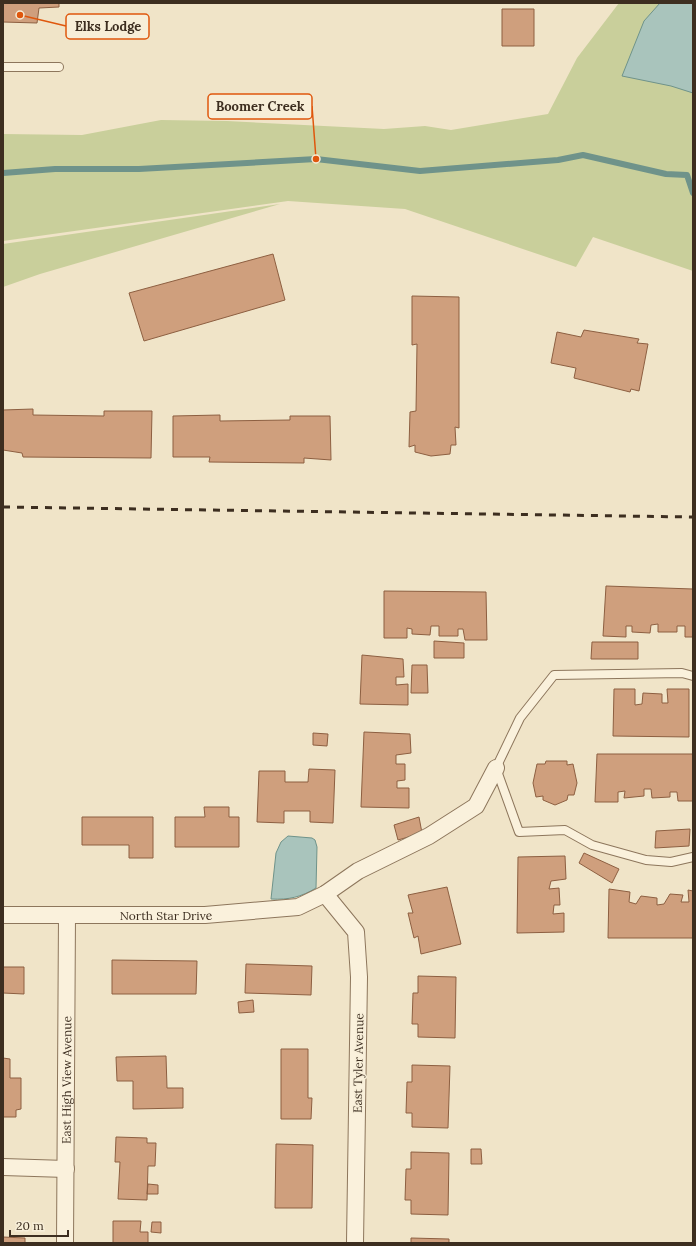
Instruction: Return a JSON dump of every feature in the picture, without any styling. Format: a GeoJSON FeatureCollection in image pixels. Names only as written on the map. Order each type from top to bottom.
{"type":"FeatureCollection","features":[{"type":"Feature","properties":{"kind":"street","name":"North Star Drive"},"geometry":{"type":"LineString","coordinates":[[3,915],[205,915],[298,907],[325,894],[358,871],[429,836],[476,806],[496,768]]}},
{"type":"Feature","properties":{"kind":"street","name":"East Tyler Avenue"},"geometry":{"type":"LineString","coordinates":[[325,894],[356,932],[359,977],[355,1243]]}},
{"type":"Feature","properties":{"kind":"street","name":"East High View Avenue"},"geometry":{"type":"LineString","coordinates":[[65,1243],[67,916]]}},
{"type":"Feature","properties":{"kind":"street"},"geometry":{"type":"LineString","coordinates":[[3,1167],[66,1169]]}},
{"type":"Feature","properties":{"kind":"lane"},"geometry":{"type":"LineString","coordinates":[[3,67],[59,67]]}},
{"type":"Feature","properties":{"kind":"lane"},"geometry":{"type":"LineString","coordinates":[[693,676],[682,673],[554,676],[520,718],[496,768],[519,832],[565,830],[592,845],[646,860],[671,862],[693,857]]}},
{"type":"Feature","properties":{"kind":"green space"},"geometry":{"type":"Polygon","coordinates":[[[619,3],[693,3],[693,271],[593,237],[576,267],[405,209],[288,201],[3,241],[3,134],[82,135],[161,120],[227,121],[384,129],[425,126],[451,130],[548,114],[577,58],[619,3]]]}},
{"type":"Feature","properties":{"kind":"green space"},"geometry":{"type":"Polygon","coordinates":[[[280,204],[40,274],[3,287],[3,244],[280,204]]]}},
{"type":"Feature","properties":{"kind":"water"},"geometry":{"type":"Polygon","coordinates":[[[660,3],[693,3],[693,93],[671,86],[622,76],[644,21],[660,3]]]}},
{"type":"Feature","properties":{"kind":"water"},"geometry":{"type":"Polygon","coordinates":[[[288,836],[312,838],[315,840],[317,847],[316,888],[295,897],[271,899],[276,853],[281,842],[288,836]]]}},
{"type":"Feature","properties":{"kind":"building"},"geometry":{"type":"Polygon","coordinates":[[[3,3],[59,3],[59,7],[39,8],[37,23],[3,22],[3,3]]]}},
{"type":"Feature","properties":{"kind":"building"},"geometry":{"type":"Polygon","coordinates":[[[502,9],[534,9],[534,46],[502,46],[502,9]]]}},
{"type":"Feature","properties":{"kind":"building"},"geometry":{"type":"Polygon","coordinates":[[[273,254],[285,300],[144,341],[129,293],[273,254]]]}},
{"type":"Feature","properties":{"kind":"building"},"geometry":{"type":"Polygon","coordinates":[[[412,296],[459,297],[459,428],[455,427],[456,445],[451,445],[450,454],[431,456],[415,452],[415,445],[409,447],[410,412],[416,411],[417,344],[412,345],[412,296]]]}},
{"type":"Feature","properties":{"kind":"building"},"geometry":{"type":"Polygon","coordinates":[[[584,330],[639,339],[637,343],[648,344],[639,391],[631,389],[630,392],[574,378],[576,368],[551,363],[557,332],[581,337],[584,330]]]}},
{"type":"Feature","properties":{"kind":"building"},"geometry":{"type":"Polygon","coordinates":[[[33,409],[33,415],[104,416],[104,411],[152,411],[151,458],[23,457],[22,453],[3,450],[3,410],[33,409]]]}},
{"type":"Feature","properties":{"kind":"building"},"geometry":{"type":"Polygon","coordinates":[[[220,415],[220,421],[290,420],[290,416],[330,416],[331,460],[304,458],[304,463],[209,462],[210,457],[173,457],[173,416],[220,415]]]}},
{"type":"Feature","properties":{"kind":"building"},"geometry":{"type":"Polygon","coordinates":[[[606,586],[693,589],[693,637],[685,637],[685,626],[677,626],[677,632],[658,632],[658,624],[651,625],[650,633],[632,632],[632,626],[626,626],[626,637],[603,636],[606,586]]]}},
{"type":"Feature","properties":{"kind":"building"},"geometry":{"type":"Polygon","coordinates":[[[384,591],[486,592],[487,640],[465,640],[463,629],[458,629],[458,636],[439,636],[439,626],[431,626],[430,635],[412,634],[412,629],[407,628],[407,638],[384,638],[384,591]]]}},
{"type":"Feature","properties":{"kind":"building"},"geometry":{"type":"Polygon","coordinates":[[[434,641],[464,643],[464,658],[434,658],[434,641]]]}},
{"type":"Feature","properties":{"kind":"building"},"geometry":{"type":"Polygon","coordinates":[[[592,642],[638,642],[638,659],[591,659],[592,642]]]}},
{"type":"Feature","properties":{"kind":"building"},"geometry":{"type":"Polygon","coordinates":[[[362,655],[403,659],[404,677],[396,677],[396,685],[408,684],[408,705],[360,704],[362,655]]]}},
{"type":"Feature","properties":{"kind":"building"},"geometry":{"type":"Polygon","coordinates":[[[412,665],[427,665],[428,693],[411,693],[412,665]]]}},
{"type":"Feature","properties":{"kind":"building"},"geometry":{"type":"Polygon","coordinates":[[[614,689],[635,689],[635,705],[642,704],[643,693],[662,694],[662,703],[668,703],[667,689],[689,689],[689,737],[613,736],[614,689]]]}},
{"type":"Feature","properties":{"kind":"building"},"geometry":{"type":"Polygon","coordinates":[[[364,732],[410,734],[411,753],[396,755],[396,764],[405,764],[405,780],[397,781],[397,788],[409,788],[409,808],[361,807],[364,732]]]}},
{"type":"Feature","properties":{"kind":"building"},"geometry":{"type":"Polygon","coordinates":[[[313,733],[328,734],[327,746],[313,745],[313,733]]]}},
{"type":"Feature","properties":{"kind":"building"},"geometry":{"type":"Polygon","coordinates":[[[597,754],[693,754],[693,801],[678,801],[677,792],[670,792],[670,797],[652,798],[651,789],[644,789],[644,796],[624,798],[625,791],[618,792],[618,802],[595,802],[597,754]]]}},
{"type":"Feature","properties":{"kind":"building"},"geometry":{"type":"Polygon","coordinates":[[[546,761],[567,761],[567,765],[573,764],[577,783],[574,795],[568,795],[567,800],[555,805],[543,800],[543,796],[536,797],[533,783],[537,764],[545,764],[546,761]]]}},
{"type":"Feature","properties":{"kind":"building"},"geometry":{"type":"Polygon","coordinates":[[[309,769],[335,770],[333,823],[310,822],[310,811],[284,811],[284,823],[257,822],[259,771],[285,771],[285,782],[308,782],[309,769]]]}},
{"type":"Feature","properties":{"kind":"building"},"geometry":{"type":"Polygon","coordinates":[[[204,807],[229,807],[229,817],[239,817],[239,847],[175,847],[175,817],[205,817],[204,807]]]}},
{"type":"Feature","properties":{"kind":"building"},"geometry":{"type":"Polygon","coordinates":[[[82,817],[153,817],[153,858],[129,858],[129,845],[82,845],[82,817]]]}},
{"type":"Feature","properties":{"kind":"building"},"geometry":{"type":"Polygon","coordinates":[[[419,817],[422,833],[398,840],[394,825],[419,817]]]}},
{"type":"Feature","properties":{"kind":"building"},"geometry":{"type":"Polygon","coordinates":[[[690,829],[689,846],[655,848],[656,831],[690,829]]]}},
{"type":"Feature","properties":{"kind":"building"},"geometry":{"type":"Polygon","coordinates":[[[584,853],[619,869],[612,883],[579,863],[584,853]]]}},
{"type":"Feature","properties":{"kind":"building"},"geometry":{"type":"Polygon","coordinates":[[[565,856],[566,879],[551,881],[549,889],[559,888],[560,905],[554,905],[553,914],[564,913],[564,932],[517,933],[518,857],[565,856]]]}},
{"type":"Feature","properties":{"kind":"building"},"geometry":{"type":"Polygon","coordinates":[[[447,887],[461,944],[421,954],[418,936],[414,938],[408,913],[413,913],[408,895],[447,887]]]}},
{"type":"Feature","properties":{"kind":"building"},"geometry":{"type":"Polygon","coordinates":[[[609,889],[630,892],[629,902],[636,904],[641,896],[657,898],[657,905],[664,904],[670,894],[683,895],[681,902],[689,902],[688,890],[693,891],[693,938],[608,938],[609,889]]]}},
{"type":"Feature","properties":{"kind":"building"},"geometry":{"type":"Polygon","coordinates":[[[112,960],[197,961],[196,994],[112,994],[112,960]]]}},
{"type":"Feature","properties":{"kind":"building"},"geometry":{"type":"Polygon","coordinates":[[[246,964],[312,966],[311,995],[245,993],[246,964]]]}},
{"type":"Feature","properties":{"kind":"building"},"geometry":{"type":"Polygon","coordinates":[[[3,967],[24,967],[24,994],[3,993],[3,967]]]}},
{"type":"Feature","properties":{"kind":"building"},"geometry":{"type":"Polygon","coordinates":[[[418,976],[456,977],[455,1038],[418,1037],[418,1024],[412,1024],[413,993],[418,993],[418,976]]]}},
{"type":"Feature","properties":{"kind":"building"},"geometry":{"type":"Polygon","coordinates":[[[253,1000],[254,1012],[239,1013],[238,1002],[253,1000]]]}},
{"type":"Feature","properties":{"kind":"building"},"geometry":{"type":"Polygon","coordinates":[[[281,1049],[308,1049],[308,1098],[312,1098],[311,1119],[281,1119],[281,1049]]]}},
{"type":"Feature","properties":{"kind":"building"},"geometry":{"type":"Polygon","coordinates":[[[166,1056],[167,1088],[183,1088],[183,1108],[133,1109],[133,1081],[117,1081],[116,1057],[166,1056]]]}},
{"type":"Feature","properties":{"kind":"building"},"geometry":{"type":"Polygon","coordinates":[[[3,1058],[10,1059],[10,1078],[21,1078],[21,1109],[16,1110],[16,1117],[3,1117],[3,1058]]]}},
{"type":"Feature","properties":{"kind":"building"},"geometry":{"type":"Polygon","coordinates":[[[412,1065],[450,1066],[448,1128],[412,1127],[412,1113],[406,1113],[407,1082],[412,1082],[412,1065]]]}},
{"type":"Feature","properties":{"kind":"building"},"geometry":{"type":"Polygon","coordinates":[[[116,1137],[147,1138],[147,1143],[156,1143],[155,1166],[148,1166],[147,1200],[118,1199],[120,1162],[115,1162],[116,1137]]]}},
{"type":"Feature","properties":{"kind":"building"},"geometry":{"type":"Polygon","coordinates":[[[276,1144],[313,1145],[312,1208],[275,1208],[276,1144]]]}},
{"type":"Feature","properties":{"kind":"building"},"geometry":{"type":"Polygon","coordinates":[[[471,1149],[481,1149],[482,1164],[471,1164],[471,1149]]]}},
{"type":"Feature","properties":{"kind":"building"},"geometry":{"type":"Polygon","coordinates":[[[411,1152],[449,1153],[448,1215],[411,1214],[411,1200],[405,1200],[406,1169],[411,1169],[411,1152]]]}},
{"type":"Feature","properties":{"kind":"building"},"geometry":{"type":"Polygon","coordinates":[[[148,1184],[158,1185],[158,1194],[147,1194],[148,1184]]]}},
{"type":"Feature","properties":{"kind":"building"},"geometry":{"type":"Polygon","coordinates":[[[113,1221],[141,1221],[140,1232],[148,1232],[148,1243],[113,1243],[113,1221]]]}},
{"type":"Feature","properties":{"kind":"building"},"geometry":{"type":"Polygon","coordinates":[[[152,1222],[161,1222],[161,1233],[151,1232],[152,1222]]]}},
{"type":"Feature","properties":{"kind":"building"},"geometry":{"type":"Polygon","coordinates":[[[3,1237],[25,1238],[25,1243],[3,1243],[3,1237]]]}},
{"type":"Feature","properties":{"kind":"building"},"geometry":{"type":"Polygon","coordinates":[[[411,1238],[449,1239],[449,1243],[411,1243],[411,1238]]]}},
{"type":"Feature","properties":{"kind":"waterway"},"geometry":{"type":"LineString","coordinates":[[3,173],[55,169],[139,169],[316,159],[420,171],[558,160],[583,155],[666,174],[687,175],[693,193]]}},
{"type":"Feature","properties":{"kind":"railway"},"geometry":{"type":"LineString","coordinates":[[3,507],[693,517]]}},
{"type":"Feature","properties":{"kind":"place","name":"Elks Lodge"},"geometry":{"type":"Point","coordinates":[20,15]}},
{"type":"Feature","properties":{"kind":"place","name":"Boomer Creek"},"geometry":{"type":"Point","coordinates":[316,159]}}]}
